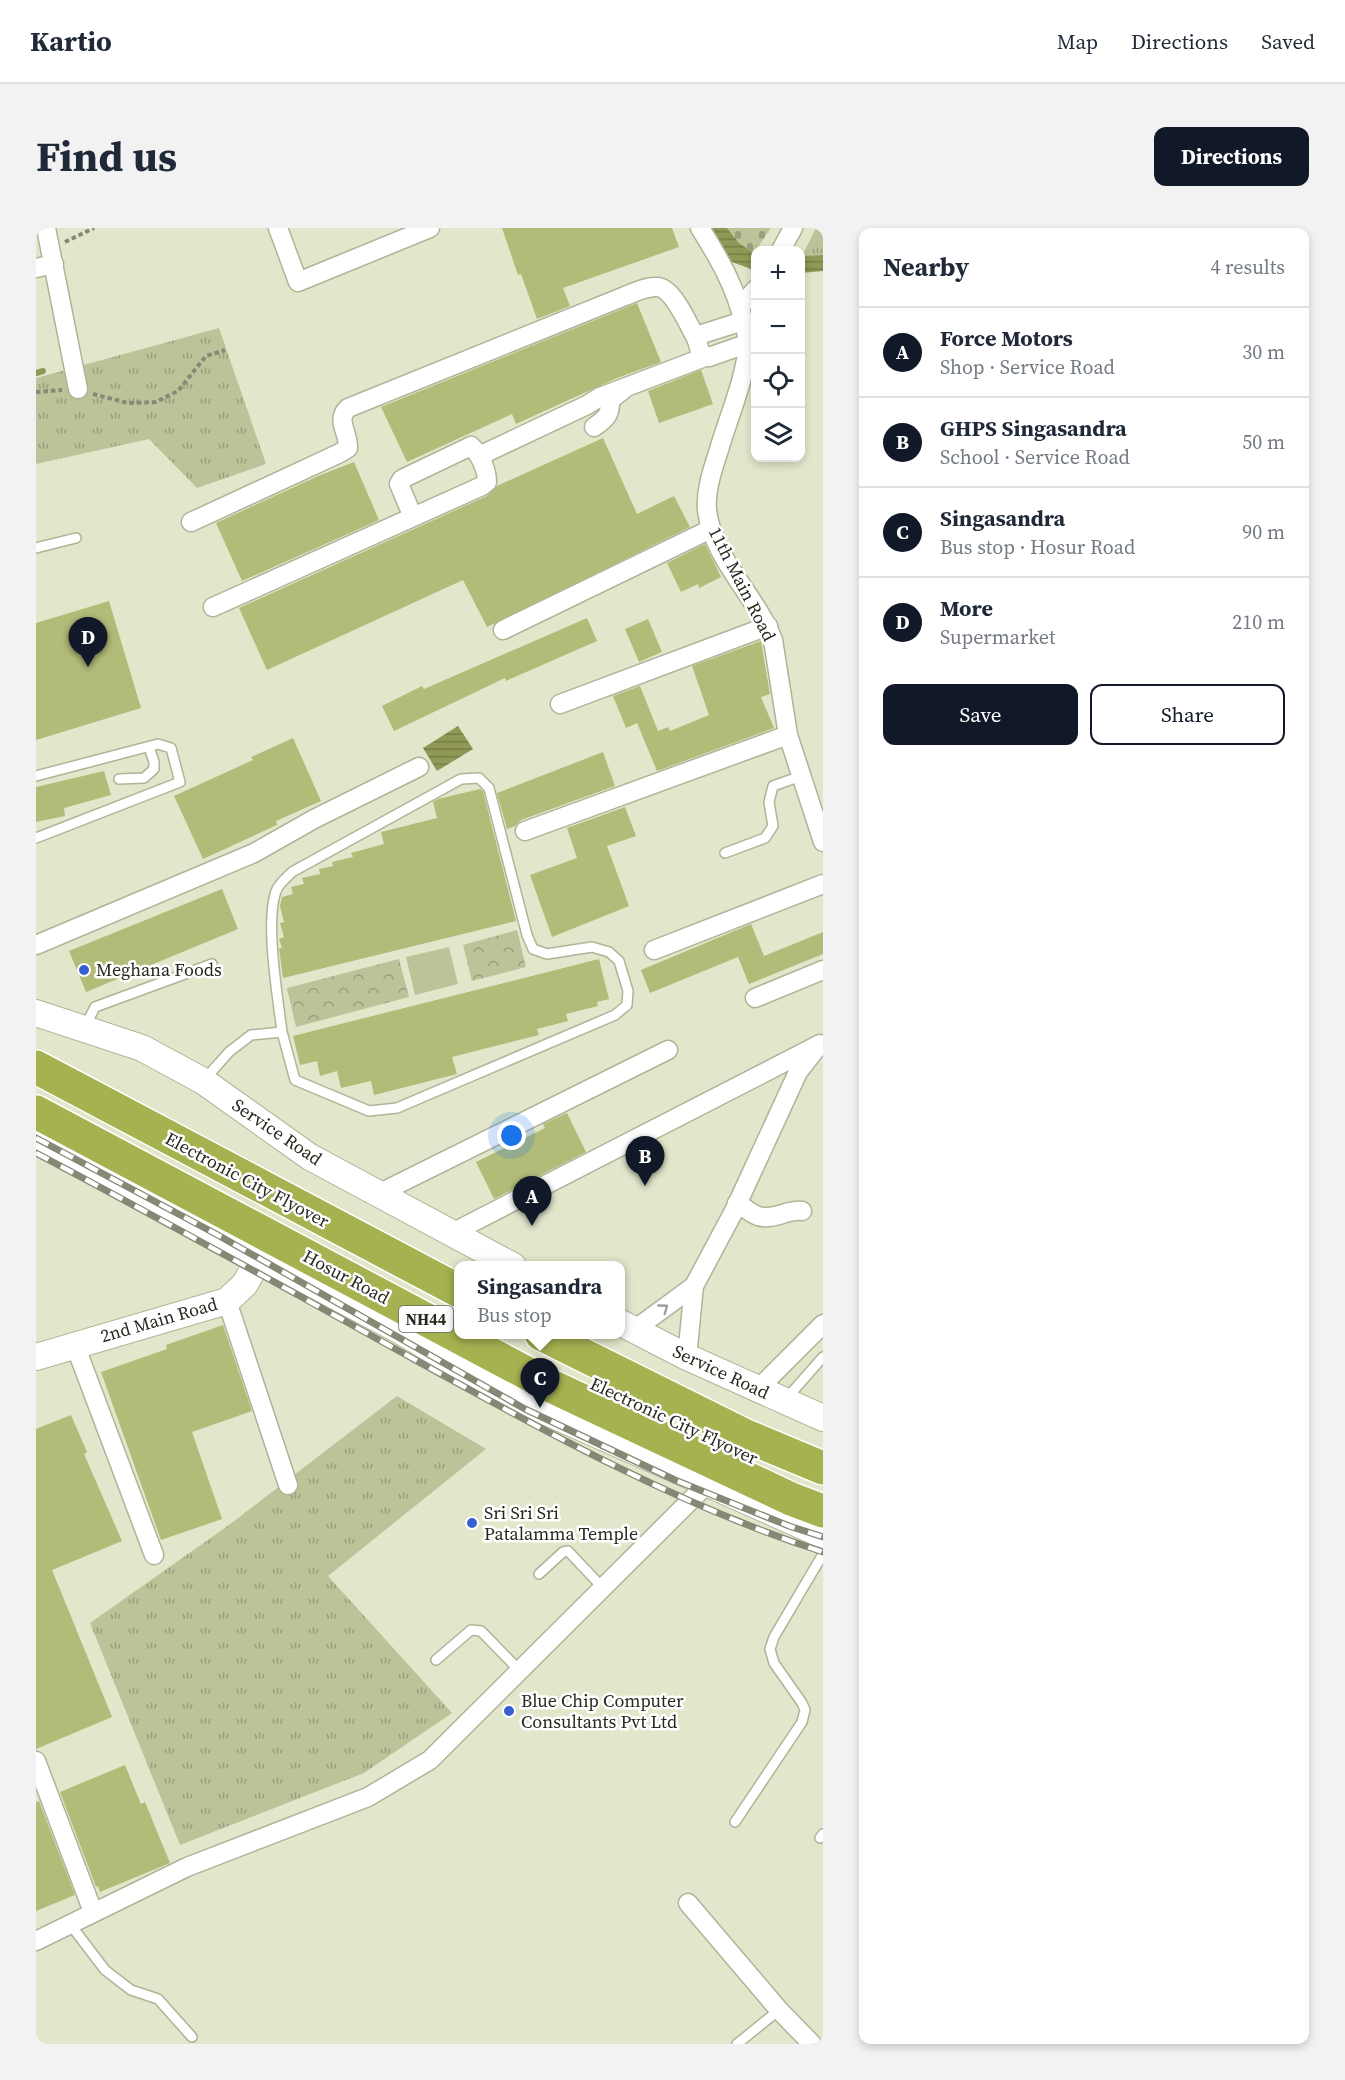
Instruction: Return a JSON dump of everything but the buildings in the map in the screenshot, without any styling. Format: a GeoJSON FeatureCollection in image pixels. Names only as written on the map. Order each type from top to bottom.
{"type":"FeatureCollection","features":[{"type":"Feature","properties":{"kind":"highway"},"geometry":{"type":"LineString","coordinates":[[36,1053],[454,1274]]}},
{"type":"Feature","properties":{"kind":"highway","name":"Electronic City Flyover"},"geometry":{"type":"LineString","coordinates":[[36,1067],[454,1288]]}},
{"type":"Feature","properties":{"kind":"highway","name":"Electronic City Flyover"},"geometry":{"type":"LineString","coordinates":[[36,1095],[454,1314]]}},
{"type":"Feature","properties":{"kind":"highway","name":"Hosur Road"},"geometry":{"type":"LineString","coordinates":[[36,1112],[454,1334]]}},
{"type":"Feature","properties":{"kind":"highway","name":"Hosur Road"},"geometry":{"type":"LineString","coordinates":[[463,1339],[549,1385],[781,1494],[823,1511]]}},
{"type":"Feature","properties":{"kind":"highway","name":"Electronic City Flyover"},"geometry":{"type":"LineString","coordinates":[[502,1339],[671,1423],[823,1487]]}},
{"type":"Feature","properties":{"kind":"highway","name":"Electronic City Flyover"},"geometry":{"type":"LineString","coordinates":[[549,1339],[746,1436],[823,1468]]}},
{"type":"Feature","properties":{"kind":"highway"},"geometry":{"type":"LineString","coordinates":[[575,1339],[763,1429],[823,1453]]}},
{"type":"Feature","properties":{"kind":"street"},"geometry":{"type":"LineString","coordinates":[[46,228],[78,389]]}},
{"type":"Feature","properties":{"kind":"street"},"geometry":{"type":"LineString","coordinates":[[278,228],[298,282],[430,228]]}},
{"type":"Feature","properties":{"kind":"street","name":"11th Main Road"},"geometry":{"type":"LineString","coordinates":[[700,228],[724,267],[741,314],[748,343],[740,381],[708,489],[707,508],[711,529],[731,570],[768,626],[773,640],[788,735],[801,776],[820,822],[823,842]]}},
{"type":"Feature","properties":{"kind":"street"},"geometry":{"type":"LineString","coordinates":[[783,246],[793,228]]}},
{"type":"Feature","properties":{"kind":"street"},"geometry":{"type":"LineString","coordinates":[[36,268],[54,264]]}},
{"type":"Feature","properties":{"kind":"street"},"geometry":{"type":"LineString","coordinates":[[191,522],[348,448],[349,441],[341,418],[348,408],[648,288],[659,287],[669,292],[705,357]]}},
{"type":"Feature","properties":{"kind":"street"},"geometry":{"type":"LineString","coordinates":[[697,340],[699,335],[741,314],[751,297]]}},
{"type":"Feature","properties":{"kind":"street"},"geometry":{"type":"LineString","coordinates":[[479,456],[595,404],[600,397],[748,343]]}},
{"type":"Feature","properties":{"kind":"street"},"geometry":{"type":"LineString","coordinates":[[594,427],[609,415],[610,400],[630,386]]}},
{"type":"Feature","properties":{"kind":"street"},"geometry":{"type":"LineString","coordinates":[[213,607],[482,486],[487,482],[487,476],[479,456],[471,446],[402,479],[399,484],[413,517]]}},
{"type":"Feature","properties":{"kind":"street"},"geometry":{"type":"LineString","coordinates":[[503,630],[711,529]]}},
{"type":"Feature","properties":{"kind":"street"},"geometry":{"type":"LineString","coordinates":[[560,704],[768,626]]}},
{"type":"Feature","properties":{"kind":"street"},"geometry":{"type":"LineString","coordinates":[[525,831],[788,735]]}},
{"type":"Feature","properties":{"kind":"street"},"geometry":{"type":"LineString","coordinates":[[36,945],[254,853],[315,819],[419,767]]}},
{"type":"Feature","properties":{"kind":"street"},"geometry":{"type":"LineString","coordinates":[[654,950],[823,884]]}},
{"type":"Feature","properties":{"kind":"street"},"geometry":{"type":"LineString","coordinates":[[755,998],[823,970]]}},
{"type":"Feature","properties":{"kind":"street","name":"Service Road"},"geometry":{"type":"LineString","coordinates":[[36,1013],[142,1048],[203,1081],[310,1157],[504,1261]]}},
{"type":"Feature","properties":{"kind":"street"},"geometry":{"type":"LineString","coordinates":[[687,1357],[694,1286],[737,1203],[798,1072],[821,1042]]}},
{"type":"Feature","properties":{"kind":"street"},"geometry":{"type":"LineString","coordinates":[[452,1233],[821,1042]]}},
{"type":"Feature","properties":{"kind":"street"},"geometry":{"type":"LineString","coordinates":[[378,1194],[668,1050]]}},
{"type":"Feature","properties":{"kind":"street"},"geometry":{"type":"LineString","coordinates":[[36,1137],[399,1330],[508,1395],[823,1535]]}},
{"type":"Feature","properties":{"kind":"street"},"geometry":{"type":"LineString","coordinates":[[737,1203],[757,1216],[768,1218],[794,1210],[802,1211]]}},
{"type":"Feature","properties":{"kind":"street","name":"2nd Main Road"},"geometry":{"type":"LineString","coordinates":[[36,1357],[227,1301],[245,1284],[261,1255]]}},
{"type":"Feature","properties":{"kind":"street"},"geometry":{"type":"LineString","coordinates":[[628,1326],[694,1286]]}},
{"type":"Feature","properties":{"kind":"street"},"geometry":{"type":"LineString","coordinates":[[227,1301],[288,1485]]}},
{"type":"Feature","properties":{"kind":"street"},"geometry":{"type":"LineString","coordinates":[[758,1389],[823,1324]]}},
{"type":"Feature","properties":{"kind":"street","name":"Service Road"},"geometry":{"type":"LineString","coordinates":[[628,1326],[687,1357],[823,1418]]}},
{"type":"Feature","properties":{"kind":"street"},"geometry":{"type":"LineString","coordinates":[[75,1345],[154,1555]]}},
{"type":"Feature","properties":{"kind":"street"},"geometry":{"type":"LineString","coordinates":[[36,1941],[187,1867],[368,1797],[430,1760],[707,1484]]}},
{"type":"Feature","properties":{"kind":"street"},"geometry":{"type":"LineString","coordinates":[[36,1761],[93,1912]]}},
{"type":"Feature","properties":{"kind":"street"},"geometry":{"type":"LineString","coordinates":[[688,1903],[779,2010],[812,2044]]}},
{"type":"Feature","properties":{"kind":"lane"},"geometry":{"type":"LineString","coordinates":[[36,548],[75,538]]}},
{"type":"Feature","properties":{"kind":"lane"},"geometry":{"type":"LineString","coordinates":[[36,776],[158,744],[171,747],[180,782],[36,838]]}},
{"type":"Feature","properties":{"kind":"lane"},"geometry":{"type":"LineString","coordinates":[[120,779],[144,778],[154,768],[149,747]]}},
{"type":"Feature","properties":{"kind":"lane"},"geometry":{"type":"LineString","coordinates":[[725,853],[765,838],[773,826],[769,802],[769,794],[773,786],[801,776]]}},
{"type":"Feature","properties":{"kind":"lane"},"geometry":{"type":"LineString","coordinates":[[479,778],[489,788],[532,949],[548,954],[592,947],[609,952],[619,961],[628,991],[627,1005],[615,1016],[397,1108],[369,1111],[295,1080],[282,1032],[273,945],[272,906],[277,887],[292,872],[460,779],[479,778]]}},
{"type":"Feature","properties":{"kind":"lane"},"geometry":{"type":"LineString","coordinates":[[84,1030],[95,1006],[212,964]]}},
{"type":"Feature","properties":{"kind":"lane"},"geometry":{"type":"LineString","coordinates":[[203,1081],[230,1052],[251,1035],[282,1032]]}},
{"type":"Feature","properties":{"kind":"lane"},"geometry":{"type":"LineString","coordinates":[[785,1401],[823,1357]]}},
{"type":"Feature","properties":{"kind":"lane"},"geometry":{"type":"LineString","coordinates":[[539,1574],[563,1552],[568,1551],[603,1588]]}},
{"type":"Feature","properties":{"kind":"lane"},"geometry":{"type":"LineString","coordinates":[[735,1822],[802,1722],[805,1710],[802,1703],[774,1663],[770,1648],[774,1637],[823,1554]]}},
{"type":"Feature","properties":{"kind":"lane"},"geometry":{"type":"LineString","coordinates":[[436,1660],[475,1629],[481,1631],[520,1671]]}},
{"type":"Feature","properties":{"kind":"lane"},"geometry":{"type":"LineString","coordinates":[[70,1924],[105,1970],[131,1990],[158,1999],[192,2037]]}},
{"type":"Feature","properties":{"kind":"lane"},"geometry":{"type":"LineString","coordinates":[[737,2044],[779,2010]]}},
{"type":"Feature","properties":{"kind":"path"},"geometry":{"type":"LineString","coordinates":[[64,242],[94,228]]}},
{"type":"Feature","properties":{"kind":"path"},"geometry":{"type":"LineString","coordinates":[[36,392],[78,389],[128,403],[156,402],[178,391],[206,356],[225,350]]}},
{"type":"Feature","properties":{"kind":"green space"},"geometry":{"type":"Polygon","coordinates":[[[727,228],[771,228],[759,246],[751,246],[751,251],[739,243],[727,228]]]}},
{"type":"Feature","properties":{"kind":"green space"},"geometry":{"type":"Polygon","coordinates":[[[816,228],[823,228],[823,255],[805,256],[805,250],[816,228]]]}},
{"type":"Feature","properties":{"kind":"green space"},"geometry":{"type":"Polygon","coordinates":[[[219,328],[266,464],[197,488],[149,439],[36,464],[36,378],[219,328]]]}},
{"type":"Feature","properties":{"kind":"green space"},"geometry":{"type":"Polygon","coordinates":[[[517,930],[526,967],[472,981],[463,945],[517,930]]]}},
{"type":"Feature","properties":{"kind":"green space"},"geometry":{"type":"Polygon","coordinates":[[[449,947],[458,984],[415,995],[406,957],[449,947]]]}},
{"type":"Feature","properties":{"kind":"green space"},"geometry":{"type":"Polygon","coordinates":[[[399,959],[409,997],[296,1027],[287,988],[399,959]]]}},
{"type":"Feature","properties":{"kind":"green space"},"geometry":{"type":"Polygon","coordinates":[[[397,1396],[486,1449],[328,1576],[452,1713],[364,1773],[180,1845],[90,1623],[229,1525],[397,1396]]]}},
{"type":"Feature","properties":{"kind":"shaded area"},"geometry":{"type":"Polygon","coordinates":[[[706,228],[727,228],[739,243],[751,251],[751,269],[732,262],[706,228]]]}},
{"type":"Feature","properties":{"kind":"shaded area"},"geometry":{"type":"Polygon","coordinates":[[[823,255],[823,271],[805,273],[805,256],[823,255]]]}},
{"type":"Feature","properties":{"kind":"shaded area"},"geometry":{"type":"Polygon","coordinates":[[[458,726],[473,749],[437,771],[423,748],[458,726]]]}},
{"type":"Feature","properties":{"kind":"waterway"},"geometry":{"type":"LineString","coordinates":[[36,373],[43,371]]}},
{"type":"Feature","properties":{"kind":"railway"},"geometry":{"type":"LineString","coordinates":[[36,1138],[216,1234],[525,1409],[675,1480],[789,1526],[823,1537]]}},
{"type":"Feature","properties":{"kind":"railway"},"geometry":{"type":"LineString","coordinates":[[36,1153],[602,1460],[711,1510],[823,1552]]}},
{"type":"Feature","properties":{"kind":"place","name":"More"},"geometry":{"type":"Point","coordinates":[88,667]}},
{"type":"Feature","properties":{"kind":"place","name":"Meghana Foods"},"geometry":{"type":"Point","coordinates":[84,970]}},
{"type":"Feature","properties":{"kind":"place","name":"GHPS Singasandra"},"geometry":{"type":"Point","coordinates":[645,1186]}},
{"type":"Feature","properties":{"kind":"place","name":"Force Motors"},"geometry":{"type":"Point","coordinates":[532,1226]}},
{"type":"Feature","properties":{"kind":"place","name":"Singasandra"},"geometry":{"type":"Point","coordinates":[540,1408]}},
{"type":"Feature","properties":{"kind":"place","name":"Sri Sri Sri Patalamma Temple"},"geometry":{"type":"Point","coordinates":[472,1523]}},
{"type":"Feature","properties":{"kind":"place","name":"Blue Chip Computer Consultants Pvt Ltd"},"geometry":{"type":"Point","coordinates":[509,1711]}}]}
